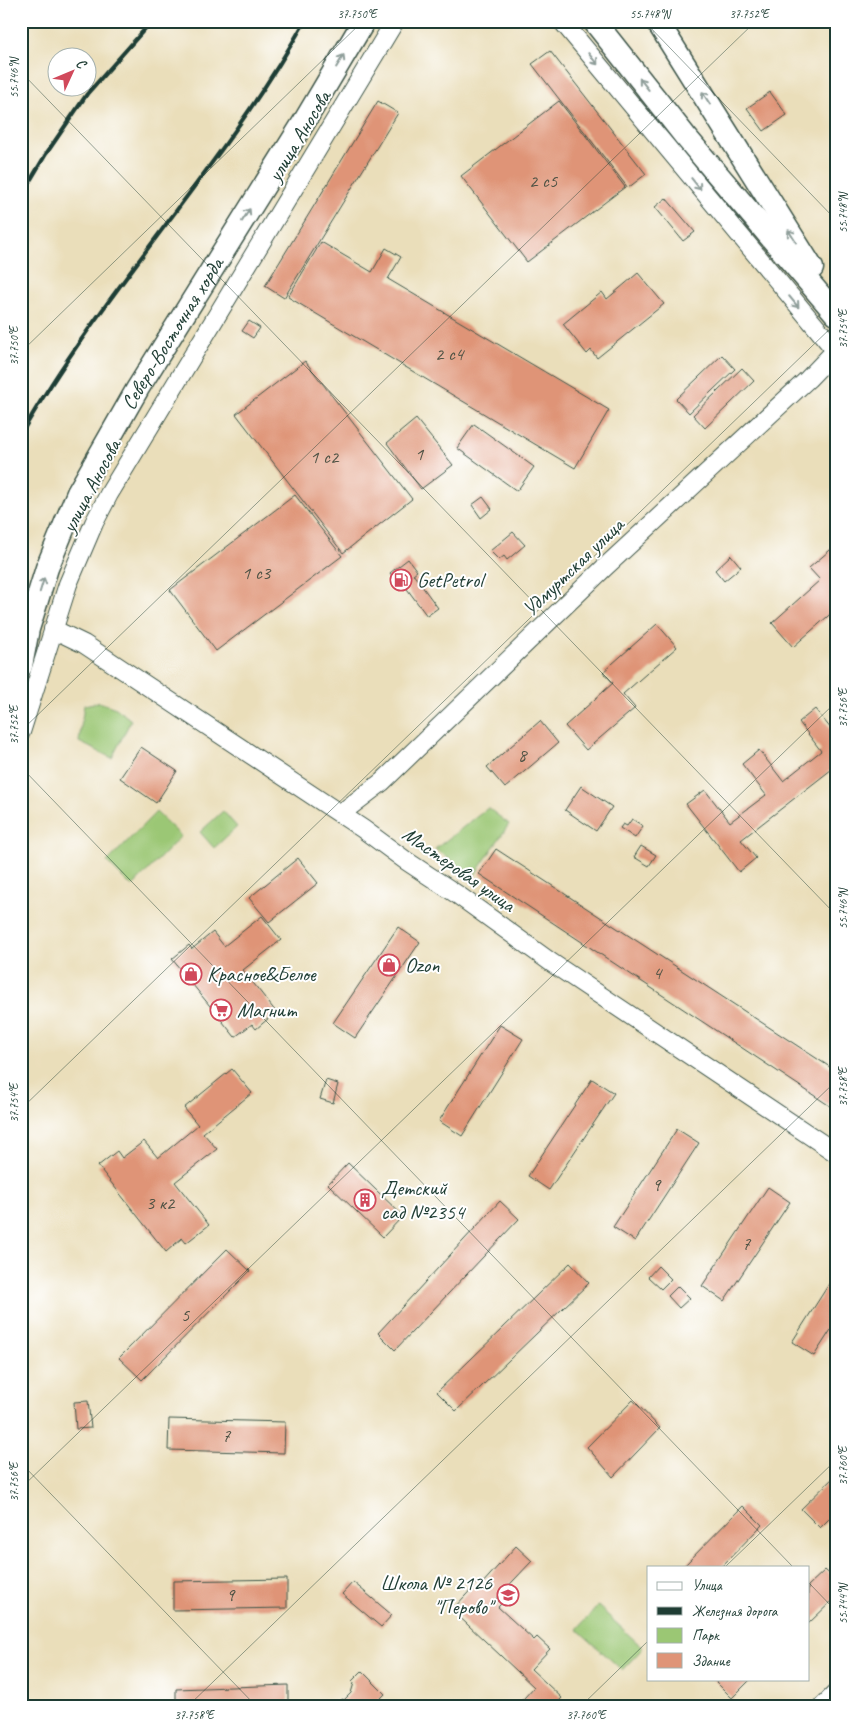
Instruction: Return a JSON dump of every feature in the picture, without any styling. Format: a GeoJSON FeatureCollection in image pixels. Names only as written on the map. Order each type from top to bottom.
{"type":"FeatureCollection","features":[{"type":"Feature","properties":{"kind":"main road","name":"Северо-Восточная хорда"},"geometry":{"type":"LineString","coordinates":[[21,666],[28,629],[47,568],[78,493],[138,388],[304,122],[364,21]]}},
{"type":"Feature","properties":{"kind":"main road"},"geometry":{"type":"LineString","coordinates":[[594,21],[685,136],[836,314]]}},
{"type":"Feature","properties":{"kind":"main road"},"geometry":{"type":"LineString","coordinates":[[658,21],[836,307]]}},
{"type":"Feature","properties":{"kind":"street","name":"улица Аносова"},"geometry":{"type":"LineString","coordinates":[[21,732],[68,584],[108,494],[395,21]]}},
{"type":"Feature","properties":{"kind":"street"},"geometry":{"type":"LineString","coordinates":[[562,21],[836,351]]}},
{"type":"Feature","properties":{"kind":"street","name":"Удмуртская улица"},"geometry":{"type":"LineString","coordinates":[[340,814],[382,782],[604,568],[836,351]]}},
{"type":"Feature","properties":{"kind":"street","name":"Мастеровая улица"},"geometry":{"type":"LineString","coordinates":[[53,629],[84,644],[363,828],[404,860],[458,895],[552,963],[836,1153]]}},
{"type":"Feature","properties":{"kind":"street"},"geometry":{"type":"LineString","coordinates":[[822,1707],[836,1693]]}},
{"type":"Feature","properties":{"kind":"green space"},"geometry":{"type":"Polygon","coordinates":[[[99,702],[116,708],[131,720],[112,758],[79,742],[84,705],[99,702]]]}},
{"type":"Feature","properties":{"kind":"green space"},"geometry":{"type":"Polygon","coordinates":[[[488,808],[509,824],[474,876],[435,849],[488,808]]]}},
{"type":"Feature","properties":{"kind":"green space"},"geometry":{"type":"Polygon","coordinates":[[[223,811],[237,827],[214,848],[200,832],[223,811]]]}},
{"type":"Feature","properties":{"kind":"green space"},"geometry":{"type":"Polygon","coordinates":[[[156,812],[181,836],[132,887],[107,862],[156,812]]]}},
{"type":"Feature","properties":{"kind":"green space"},"geometry":{"type":"Polygon","coordinates":[[[598,1606],[643,1648],[622,1670],[577,1629],[598,1606]]]}},
{"type":"Feature","properties":{"kind":"building"},"geometry":{"type":"Polygon","coordinates":[[[823,21],[836,21],[836,28],[823,21]]]}},
{"type":"Feature","properties":{"kind":"building"},"geometry":{"type":"Polygon","coordinates":[[[550,51],[646,174],[628,188],[532,64],[550,51]]]}},
{"type":"Feature","properties":{"kind":"building"},"geometry":{"type":"Polygon","coordinates":[[[770,92],[787,115],[764,131],[747,108],[770,92]]]}},
{"type":"Feature","properties":{"kind":"building"},"geometry":{"type":"Polygon","coordinates":[[[378,101],[398,113],[284,298],[265,286],[378,101]]]}},
{"type":"Feature","properties":{"kind":"building"},"geometry":{"type":"Polygon","coordinates":[[[559,101],[625,187],[527,262],[461,176],[559,101]]]}},
{"type":"Feature","properties":{"kind":"building"},"geometry":{"type":"Polygon","coordinates":[[[666,198],[695,232],[683,241],[655,207],[666,198]]]}},
{"type":"Feature","properties":{"kind":"building"},"geometry":{"type":"Polygon","coordinates":[[[321,242],[372,272],[386,248],[401,257],[388,279],[609,410],[575,468],[288,297],[321,242]]]}},
{"type":"Feature","properties":{"kind":"building"},"geometry":{"type":"Polygon","coordinates":[[[638,273],[664,304],[597,358],[591,350],[587,354],[563,324],[602,292],[607,299],[638,273]]]}},
{"type":"Feature","properties":{"kind":"building"},"geometry":{"type":"Polygon","coordinates":[[[249,321],[260,328],[253,338],[242,331],[249,321]]]}},
{"type":"Feature","properties":{"kind":"building"},"geometry":{"type":"Polygon","coordinates":[[[722,355],[735,369],[689,413],[676,399],[722,355]]]}},
{"type":"Feature","properties":{"kind":"building"},"geometry":{"type":"Polygon","coordinates":[[[305,361],[412,499],[343,553],[236,414],[305,361]]]}},
{"type":"Feature","properties":{"kind":"building"},"geometry":{"type":"Polygon","coordinates":[[[742,368],[754,381],[705,428],[693,415],[742,368]]]}},
{"type":"Feature","properties":{"kind":"building"},"geometry":{"type":"Polygon","coordinates":[[[416,419],[453,465],[421,489],[387,443],[416,419]]]}},
{"type":"Feature","properties":{"kind":"building"},"geometry":{"type":"Polygon","coordinates":[[[474,424],[534,467],[517,491],[457,448],[474,424]]]}},
{"type":"Feature","properties":{"kind":"building"},"geometry":{"type":"Polygon","coordinates":[[[295,495],[342,556],[216,651],[170,590],[295,495]]]}},
{"type":"Feature","properties":{"kind":"building"},"geometry":{"type":"Polygon","coordinates":[[[483,497],[492,509],[481,518],[472,505],[483,497]]]}},
{"type":"Feature","properties":{"kind":"building"},"geometry":{"type":"Polygon","coordinates":[[[513,532],[525,545],[507,560],[504,556],[499,560],[490,551],[513,532]]]}},
{"type":"Feature","properties":{"kind":"building"},"geometry":{"type":"Polygon","coordinates":[[[836,545],[836,586],[830,592],[836,598],[836,609],[793,647],[772,623],[820,580],[809,568],[836,545]]]}},
{"type":"Feature","properties":{"kind":"building"},"geometry":{"type":"Polygon","coordinates":[[[731,555],[741,567],[724,581],[715,570],[731,555]]]}},
{"type":"Feature","properties":{"kind":"building"},"geometry":{"type":"Polygon","coordinates":[[[408,559],[417,571],[413,574],[438,608],[427,616],[402,582],[399,585],[390,573],[408,559]]]}},
{"type":"Feature","properties":{"kind":"building"},"geometry":{"type":"Polygon","coordinates":[[[657,624],[677,647],[623,694],[635,708],[586,750],[565,726],[613,683],[603,672],[657,624]]]}},
{"type":"Feature","properties":{"kind":"building"},"geometry":{"type":"Polygon","coordinates":[[[815,709],[836,735],[836,766],[741,840],[756,858],[739,872],[686,804],[705,790],[730,822],[766,795],[742,764],[759,750],[783,781],[821,751],[799,722],[815,709]]]}},
{"type":"Feature","properties":{"kind":"building"},"geometry":{"type":"Polygon","coordinates":[[[540,721],[558,743],[505,788],[487,767],[540,721]]]}},
{"type":"Feature","properties":{"kind":"building"},"geometry":{"type":"Polygon","coordinates":[[[141,747],[177,771],[156,803],[120,778],[141,747]]]}},
{"type":"Feature","properties":{"kind":"building"},"geometry":{"type":"Polygon","coordinates":[[[581,786],[612,807],[596,831],[565,810],[581,786]]]}},
{"type":"Feature","properties":{"kind":"building"},"geometry":{"type":"Polygon","coordinates":[[[632,819],[643,826],[635,838],[620,828],[623,824],[627,826],[632,819]]]}},
{"type":"Feature","properties":{"kind":"building"},"geometry":{"type":"Polygon","coordinates":[[[641,846],[656,855],[649,866],[634,857],[641,846]]]}},
{"type":"Feature","properties":{"kind":"building"},"geometry":{"type":"Polygon","coordinates":[[[496,849],[836,1071],[836,1110],[479,874],[496,849]]]}},
{"type":"Feature","properties":{"kind":"building"},"geometry":{"type":"Polygon","coordinates":[[[298,858],[318,883],[269,922],[249,898],[298,858]]]}},
{"type":"Feature","properties":{"kind":"building"},"geometry":{"type":"Polygon","coordinates":[[[262,916],[281,940],[243,970],[276,1012],[256,1029],[252,1024],[235,1037],[172,959],[189,945],[192,949],[213,932],[224,946],[262,916]]]}},
{"type":"Feature","properties":{"kind":"building"},"geometry":{"type":"Polygon","coordinates":[[[398,927],[420,942],[355,1038],[333,1023],[398,927]]]}},
{"type":"Feature","properties":{"kind":"building"},"geometry":{"type":"Polygon","coordinates":[[[500,1025],[523,1039],[462,1136],[439,1121],[500,1025]]]}},
{"type":"Feature","properties":{"kind":"building"},"geometry":{"type":"Polygon","coordinates":[[[232,1069],[252,1093],[203,1133],[217,1149],[175,1182],[209,1225],[186,1243],[182,1238],[166,1252],[98,1166],[117,1151],[122,1158],[144,1141],[158,1158],[198,1125],[184,1108],[232,1069]]]}},
{"type":"Feature","properties":{"kind":"building"},"geometry":{"type":"Polygon","coordinates":[[[592,1079],[614,1093],[549,1190],[528,1176],[592,1079]]]}},
{"type":"Feature","properties":{"kind":"building"},"geometry":{"type":"Polygon","coordinates":[[[326,1080],[338,1084],[333,1103],[320,1099],[326,1080]]]}},
{"type":"Feature","properties":{"kind":"building"},"geometry":{"type":"Polygon","coordinates":[[[677,1129],[699,1143],[635,1241],[613,1227],[677,1129]]]}},
{"type":"Feature","properties":{"kind":"building","name":"Детский сад №2354"},"geometry":{"type":"Polygon","coordinates":[[[348,1163],[403,1216],[383,1237],[328,1184],[348,1163]]]}},
{"type":"Feature","properties":{"kind":"building"},"geometry":{"type":"Polygon","coordinates":[[[768,1187],[790,1202],[724,1301],[702,1286],[768,1187]]]}},
{"type":"Feature","properties":{"kind":"building"},"geometry":{"type":"Polygon","coordinates":[[[500,1201],[519,1219],[395,1350],[378,1333],[500,1201]]]}},
{"type":"Feature","properties":{"kind":"building"},"geometry":{"type":"Polygon","coordinates":[[[227,1249],[250,1271],[142,1380],[119,1358],[227,1249]]]}},
{"type":"Feature","properties":{"kind":"building"},"geometry":{"type":"Polygon","coordinates":[[[570,1263],[589,1283],[456,1411],[437,1392],[570,1263]]]}},
{"type":"Feature","properties":{"kind":"building"},"geometry":{"type":"Polygon","coordinates":[[[658,1266],[671,1279],[661,1289],[648,1277],[658,1266]]]}},
{"type":"Feature","properties":{"kind":"building"},"geometry":{"type":"Polygon","coordinates":[[[836,1273],[836,1322],[814,1356],[792,1342],[836,1273]]]}},
{"type":"Feature","properties":{"kind":"building"},"geometry":{"type":"Polygon","coordinates":[[[678,1286],[690,1298],[679,1308],[668,1296],[678,1286]]]}},
{"type":"Feature","properties":{"kind":"building"},"geometry":{"type":"Polygon","coordinates":[[[633,1400],[660,1428],[613,1477],[587,1447],[633,1400]]]}},
{"type":"Feature","properties":{"kind":"building"},"geometry":{"type":"Polygon","coordinates":[[[88,1401],[91,1428],[76,1429],[74,1402],[88,1401]]]}},
{"type":"Feature","properties":{"kind":"building"},"geometry":{"type":"Polygon","coordinates":[[[169,1419],[285,1422],[284,1453],[168,1450],[169,1419]]]}},
{"type":"Feature","properties":{"kind":"building"},"geometry":{"type":"Polygon","coordinates":[[[836,1475],[836,1512],[820,1528],[801,1509],[836,1475]]]}},
{"type":"Feature","properties":{"kind":"building"},"geometry":{"type":"Polygon","coordinates":[[[743,1506],[762,1525],[722,1566],[684,1566],[743,1506]]]}},
{"type":"Feature","properties":{"kind":"building"},"geometry":{"type":"Polygon","coordinates":[[[516,1546],[532,1561],[496,1599],[501,1604],[498,1607],[534,1640],[537,1637],[550,1649],[531,1669],[562,1698],[553,1707],[516,1707],[534,1687],[452,1610],[478,1582],[481,1585],[516,1546]]]}},
{"type":"Feature","properties":{"kind":"building"},"geometry":{"type":"Polygon","coordinates":[[[825,1570],[836,1580],[836,1597],[810,1622],[810,1584],[825,1570]]]}},
{"type":"Feature","properties":{"kind":"building"},"geometry":{"type":"Polygon","coordinates":[[[287,1579],[287,1608],[173,1610],[173,1581],[287,1579]]]}},
{"type":"Feature","properties":{"kind":"building"},"geometry":{"type":"Polygon","coordinates":[[[353,1582],[392,1615],[381,1627],[342,1594],[353,1582]]]}},
{"type":"Feature","properties":{"kind":"building"},"geometry":{"type":"Polygon","coordinates":[[[362,1671],[385,1694],[376,1703],[380,1707],[339,1707],[342,1699],[344,1700],[351,1693],[354,1683],[352,1681],[362,1671]]]}},
{"type":"Feature","properties":{"kind":"building"},"geometry":{"type":"Polygon","coordinates":[[[714,1680],[750,1680],[732,1698],[714,1680]]]}},
{"type":"Feature","properties":{"kind":"building"},"geometry":{"type":"Polygon","coordinates":[[[288,1685],[288,1707],[176,1707],[176,1689],[288,1685]]]}},
{"type":"Feature","properties":{"kind":"railway"},"geometry":{"type":"LineString","coordinates":[[21,196],[46,154],[87,94],[152,21]]}},
{"type":"Feature","properties":{"kind":"railway"},"geometry":{"type":"LineString","coordinates":[[21,434],[89,329],[238,127],[273,75],[305,21]]}},
{"type":"Feature","properties":{"kind":"place","name":"GetPetrol"},"geometry":{"type":"Point","coordinates":[401,580]}},
{"type":"Feature","properties":{"kind":"place","name":"Ozon"},"geometry":{"type":"Point","coordinates":[389,965]}},
{"type":"Feature","properties":{"kind":"place","name":"Красное&Белое"},"geometry":{"type":"Point","coordinates":[191,974]}},
{"type":"Feature","properties":{"kind":"place","name":"Магнит"},"geometry":{"type":"Point","coordinates":[221,1010]}},
{"type":"Feature","properties":{"kind":"place","name":"Детский сад №2354"},"geometry":{"type":"Point","coordinates":[365,1200]}},
{"type":"Feature","properties":{"kind":"place","name":"Школа № 2126 \"Перово\""},"geometry":{"type":"Point","coordinates":[508,1595]}}]}
